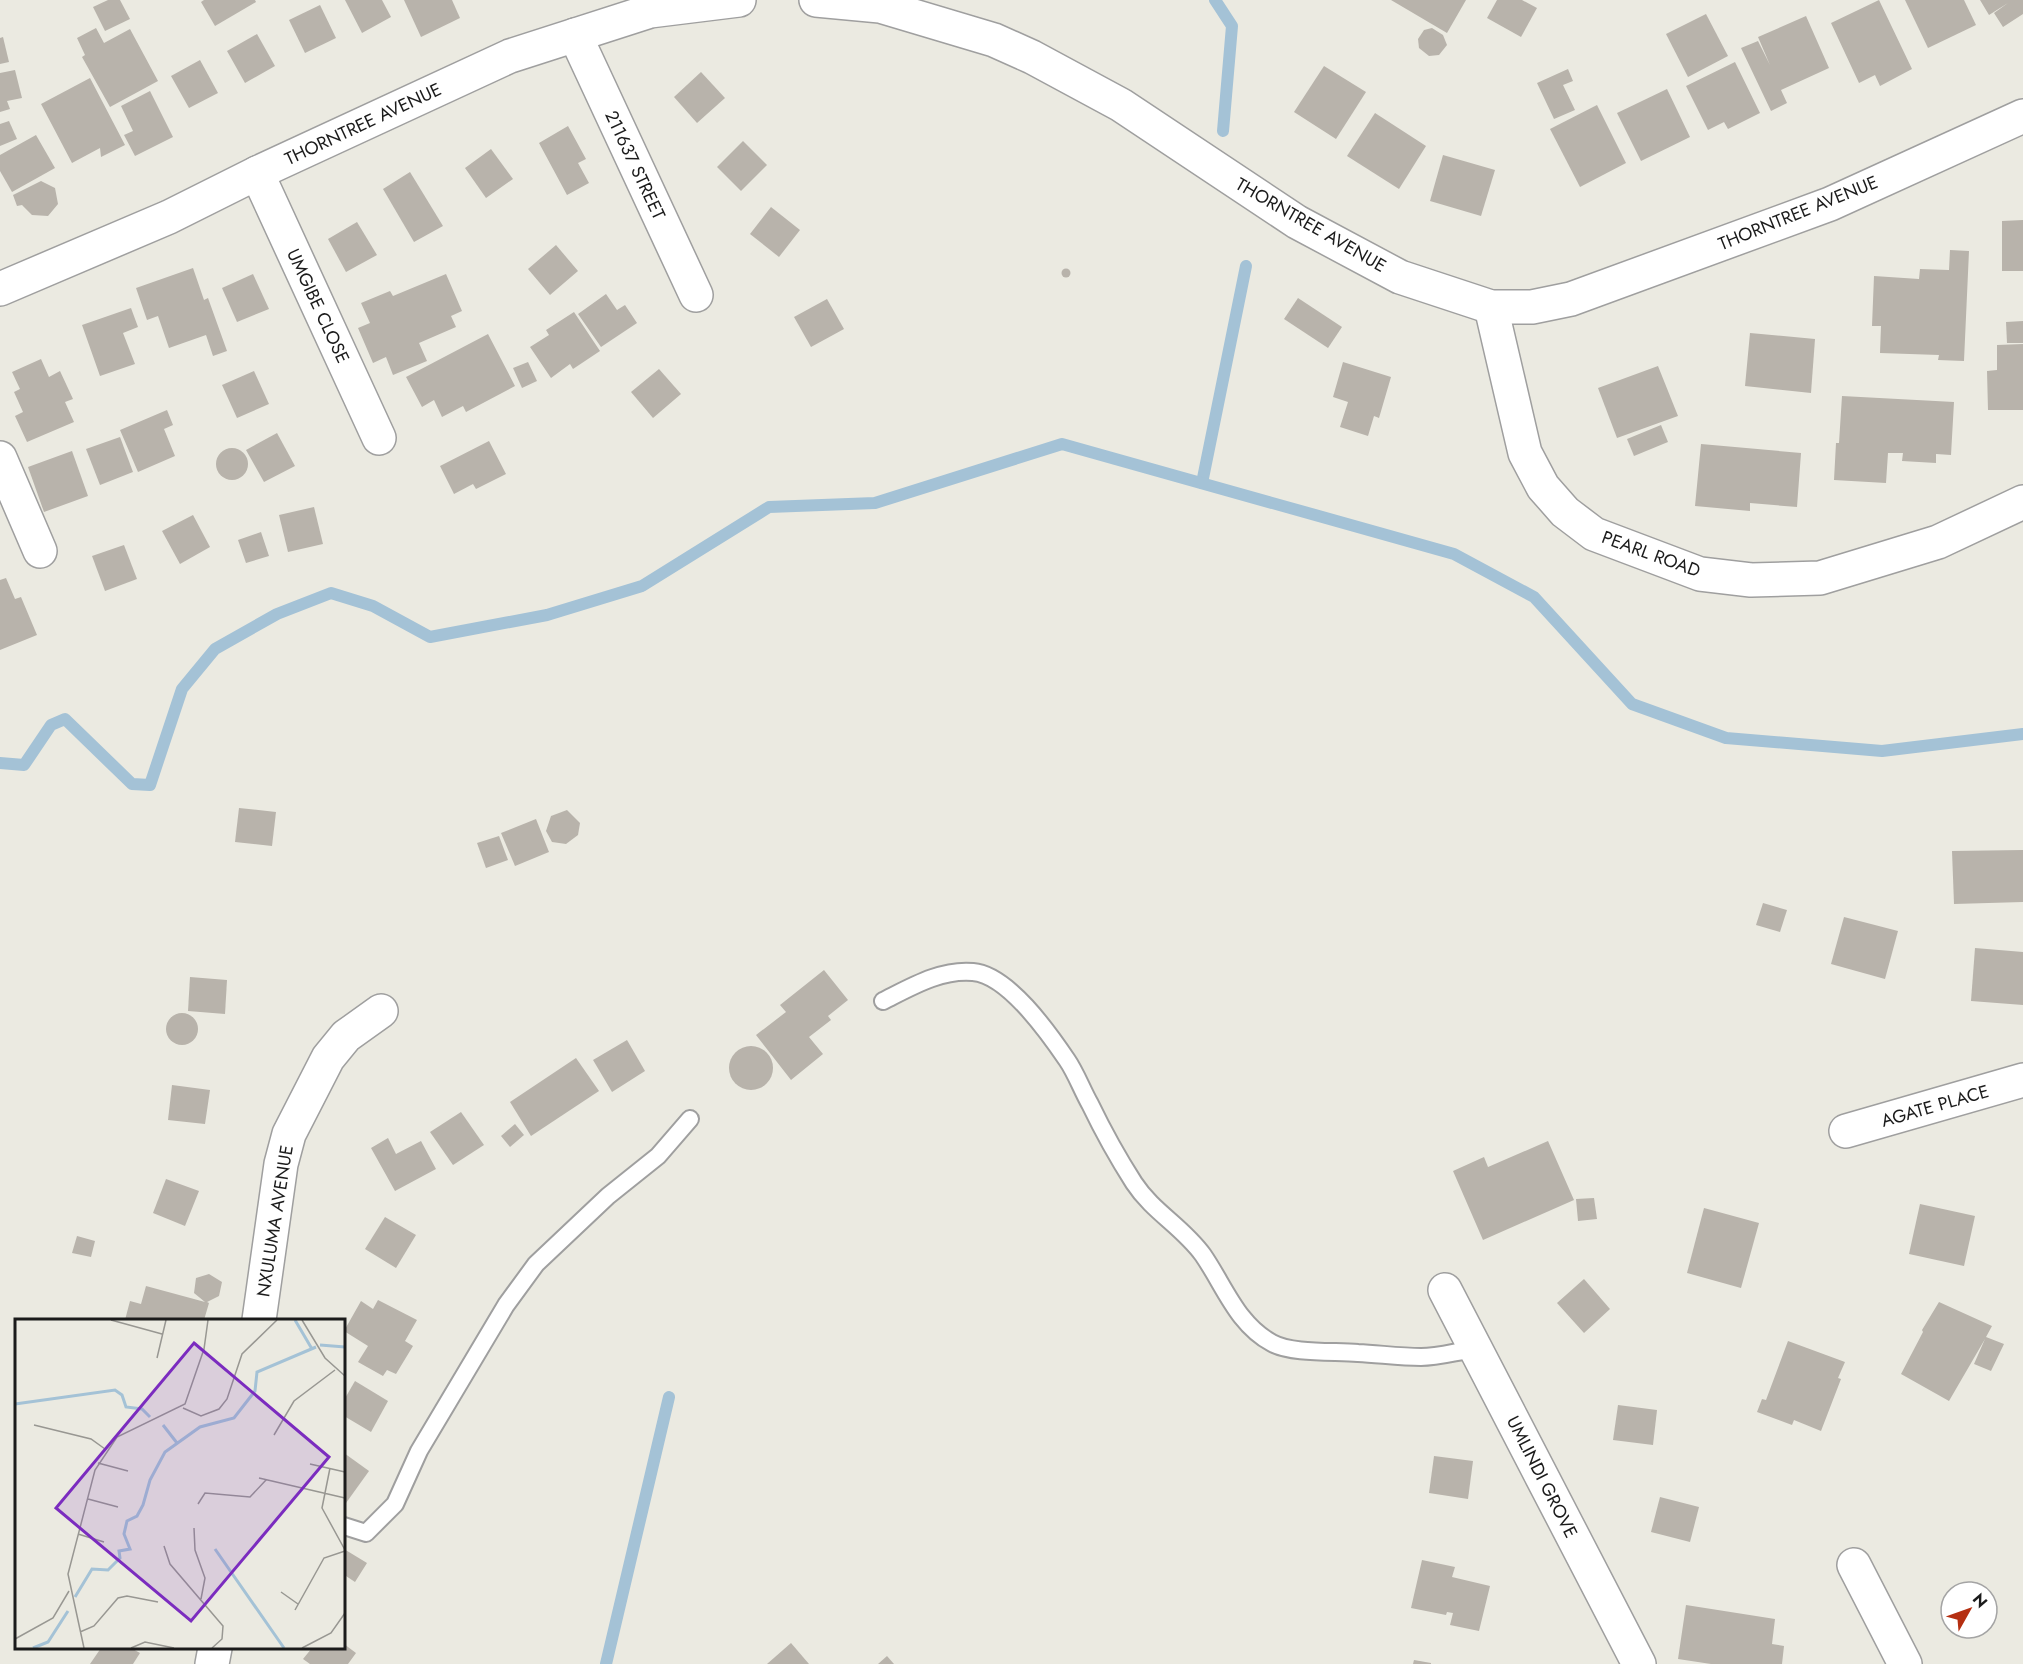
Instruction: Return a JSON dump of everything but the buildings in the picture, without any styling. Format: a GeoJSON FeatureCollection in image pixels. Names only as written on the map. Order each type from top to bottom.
{"type":"FeatureCollection","features":[{"type":"Feature","properties":{"kind":"street","name":"THORNTREE AVENUE"},"geometry":{"type":"LineString","coordinates":[[0,289],[169,217],[257,173],[510,56],[650,11],[725,0]]}},
{"type":"Feature","properties":{"kind":"street","name":"THORNTREE AVENUE"},"geometry":{"type":"LineString","coordinates":[[816,0],[880,6],[994,40],[1032,57],[1121,105],[1297,222],[1400,277],[1491,307],[1532,307],[1571,299],[1830,204],[2023,116]]}},
{"type":"Feature","properties":{"kind":"street","name":"211637 STREET"},"geometry":{"type":"LineString","coordinates":[[575,35],[696,295]]}},
{"type":"Feature","properties":{"kind":"street","name":"UMGIBE CLOSE"},"geometry":{"type":"LineString","coordinates":[[257,173],[379,438]]}},
{"type":"Feature","properties":{"kind":"street","name":"PEARL ROAD"},"geometry":{"type":"LineString","coordinates":[[1491,307],[1525,453],[1543,487],[1565,512],[1594,534],[1700,574],[1751,580],[1820,578],[1938,542],[2023,502]]}},
{"type":"Feature","properties":{"kind":"street"},"geometry":{"type":"LineString","coordinates":[[0,458],[40,551]]}},
{"type":"Feature","properties":{"kind":"street","name":"NXULUMA AVENUE"},"geometry":{"type":"LineString","coordinates":[[259,1319],[280,1164],[290,1134],[327,1058],[346,1036],[381,1011]]}},
{"type":"Feature","properties":{"kind":"street","name":"AGATE PLACE"},"geometry":{"type":"LineString","coordinates":[[1846,1131],[2023,1080]]}},
{"type":"Feature","properties":{"kind":"street","name":"UMLINDI GROVE"},"geometry":{"type":"LineString","coordinates":[[1445,1290],[1639,1664]]}},
{"type":"Feature","properties":{"kind":"street"},"geometry":{"type":"LineString","coordinates":[[1854,1565],[1905,1664]]}},
{"type":"Feature","properties":{"kind":"street"},"geometry":{"type":"LineString","coordinates":[[212,1664],[215,1649]]}},
{"type":"Feature","properties":{"kind":"lane"},"geometry":{"type":"LineString","coordinates":[[884,1001],[921,981],[954,973],[974,972],[991,976],[1010,990],[1032,1013],[1068,1061],[1107,1138],[1136,1186],[1154,1207],[1180,1227],[1199,1249],[1238,1314],[1257,1334],[1276,1345],[1305,1350],[1423,1357],[1475,1349]]}},
{"type":"Feature","properties":{"kind":"lane"},"geometry":{"type":"LineString","coordinates":[[345,1526],[366,1533],[395,1504],[419,1451],[506,1305],[536,1263],[608,1196],[658,1156],[690,1119]]}},
{"type":"Feature","properties":{"kind":"waterway"},"geometry":{"type":"LineString","coordinates":[[1215,0],[1232,26],[1223,131]]}},
{"type":"Feature","properties":{"kind":"waterway"},"geometry":{"type":"LineString","coordinates":[[1202,483],[1246,266]]}},
{"type":"Feature","properties":{"kind":"waterway"},"geometry":{"type":"LineString","coordinates":[[0,763],[24,765],[51,725],[65,719],[132,784],[150,785],[182,689],[215,649],[277,614],[331,593],[373,606],[430,637],[547,615],[642,586],[769,507],[875,503],[1062,444],[1454,554],[1534,597],[1632,704],[1726,738],[1882,751],[2023,734]]}},
{"type":"Feature","properties":{"kind":"waterway"},"geometry":{"type":"LineString","coordinates":[[606,1664],[669,1397]]}}]}
